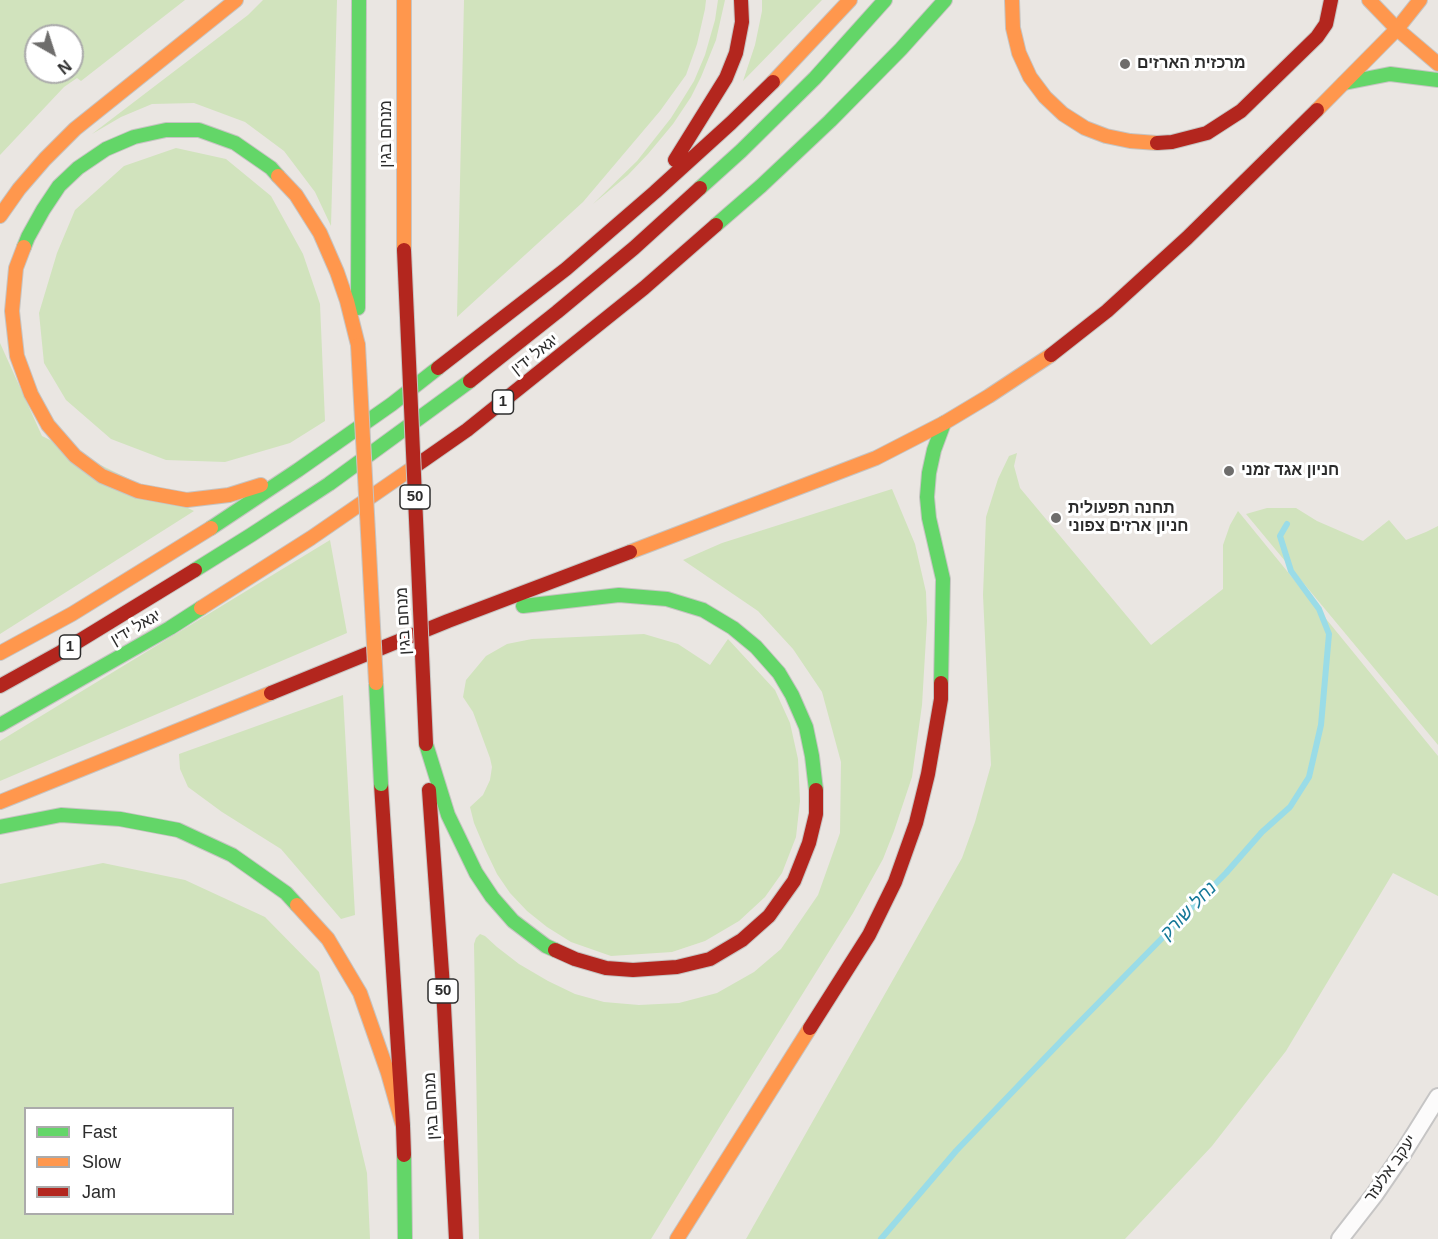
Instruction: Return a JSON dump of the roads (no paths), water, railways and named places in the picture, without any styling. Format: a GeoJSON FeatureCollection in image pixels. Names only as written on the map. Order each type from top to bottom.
{"type":"FeatureCollection","features":[{"type":"Feature","properties":{"kind":"main road"},"geometry":{"type":"LineString","coordinates":[[0,216],[19,189],[75,129],[236,0]]}},
{"type":"Feature","properties":{"kind":"main road","name":"מנחם בגין"},"geometry":{"type":"LineString","coordinates":[[359,0],[358,345],[381,784],[403,1126],[405,1239]]}},
{"type":"Feature","properties":{"kind":"main road","name":"מנחם בגין"},"geometry":{"type":"LineString","coordinates":[[404,0],[404,250],[426,744],[443,987],[456,1239]]}},
{"type":"Feature","properties":{"kind":"main road"},"geometry":{"type":"LineString","coordinates":[[655,192],[726,78],[736,52],[742,22],[741,0]]}},
{"type":"Feature","properties":{"kind":"main road"},"geometry":{"type":"LineString","coordinates":[[0,653],[81,608],[222,521],[392,404],[566,268],[655,192],[770,85],[850,0]]}},
{"type":"Feature","properties":{"kind":"main road","name":"יגאל ידין"},"geometry":{"type":"LineString","coordinates":[[0,686],[81,640],[251,535],[329,484],[471,380],[558,312],[634,248],[741,151],[814,78],[885,0]]}},
{"type":"Feature","properties":{"kind":"main road","name":"יגאל ידין"},"geometry":{"type":"LineString","coordinates":[[0,725],[170,628],[311,537],[467,430],[644,288],[761,186],[830,121],[901,49],[945,0]]}},
{"type":"Feature","properties":{"kind":"main road"},"geometry":{"type":"LineString","coordinates":[[1012,0],[1013,28],[1019,53],[1030,77],[1045,97],[1063,114],[1085,128],[1106,136],[1151,143],[1172,142],[1207,133],[1241,111],[1317,37],[1326,24],[1331,0]]}},
{"type":"Feature","properties":{"kind":"main road"},"geometry":{"type":"LineString","coordinates":[[1369,0],[1397,29],[1438,64]]}},
{"type":"Feature","properties":{"kind":"main road"},"geometry":{"type":"LineString","coordinates":[[0,802],[448,621],[876,458],[944,423],[1045,359],[1107,311],[1187,238],[1344,83],[1397,29],[1420,0]]}},
{"type":"Feature","properties":{"kind":"main road"},"geometry":{"type":"LineString","coordinates":[[1344,83],[1390,74],[1438,80]]}},
{"type":"Feature","properties":{"kind":"main road"},"geometry":{"type":"LineString","coordinates":[[298,470],[270,483],[229,495],[187,500],[138,491],[102,476],[75,456],[48,425],[31,394],[16,356],[12,311],[16,268],[28,237],[58,186],[78,168],[106,149],[134,137],[166,130],[199,130],[235,142],[271,168],[296,195],[320,233],[342,286],[358,345]]}},
{"type":"Feature","properties":{"kind":"main road"},"geometry":{"type":"LineString","coordinates":[[676,1239],[869,935],[895,882],[916,823],[926,784],[941,699],[943,579],[929,518],[927,497],[928,473],[944,423]]}},
{"type":"Feature","properties":{"kind":"main road"},"geometry":{"type":"LineString","coordinates":[[426,744],[448,815],[476,873],[492,897],[513,921],[546,945],[575,959],[606,968],[633,970],[677,967],[710,959],[742,940],[769,916],[794,881],[809,843],[816,814],[816,785],[812,756],[806,727],[792,695],[778,673],[756,647],[733,627],[703,610],[667,599],[619,595],[554,601],[448,621]]}},
{"type":"Feature","properties":{"kind":"main road"},"geometry":{"type":"LineString","coordinates":[[0,827],[61,815],[120,819],[178,830],[232,855],[286,893],[328,939],[360,993],[388,1073],[403,1126]]}},
{"type":"Feature","properties":{"kind":"street","name":"יעקב אלעזר"},"geometry":{"type":"LineString","coordinates":[[1340,1239],[1398,1161],[1438,1097]]}},
{"type":"Feature","properties":{"kind":"waterway","name":"נחל שורק"},"geometry":{"type":"LineString","coordinates":[[881,1239],[956,1151],[1226,873],[1262,832],[1290,807],[1309,777],[1321,725],[1329,634],[1319,609],[1291,571],[1280,536],[1287,524]]}},
{"type":"Feature","properties":{"kind":"place","name":"מרכזית הארזים"},"geometry":{"type":"Point","coordinates":[1125,64]}},
{"type":"Feature","properties":{"kind":"place","name":"חניון אגד זמני"},"geometry":{"type":"Point","coordinates":[1229,471]}},
{"type":"Feature","properties":{"kind":"place","name":"תחנה תפעולית חניון ארזים צפוני"},"geometry":{"type":"Point","coordinates":[1056,518]}}]}
